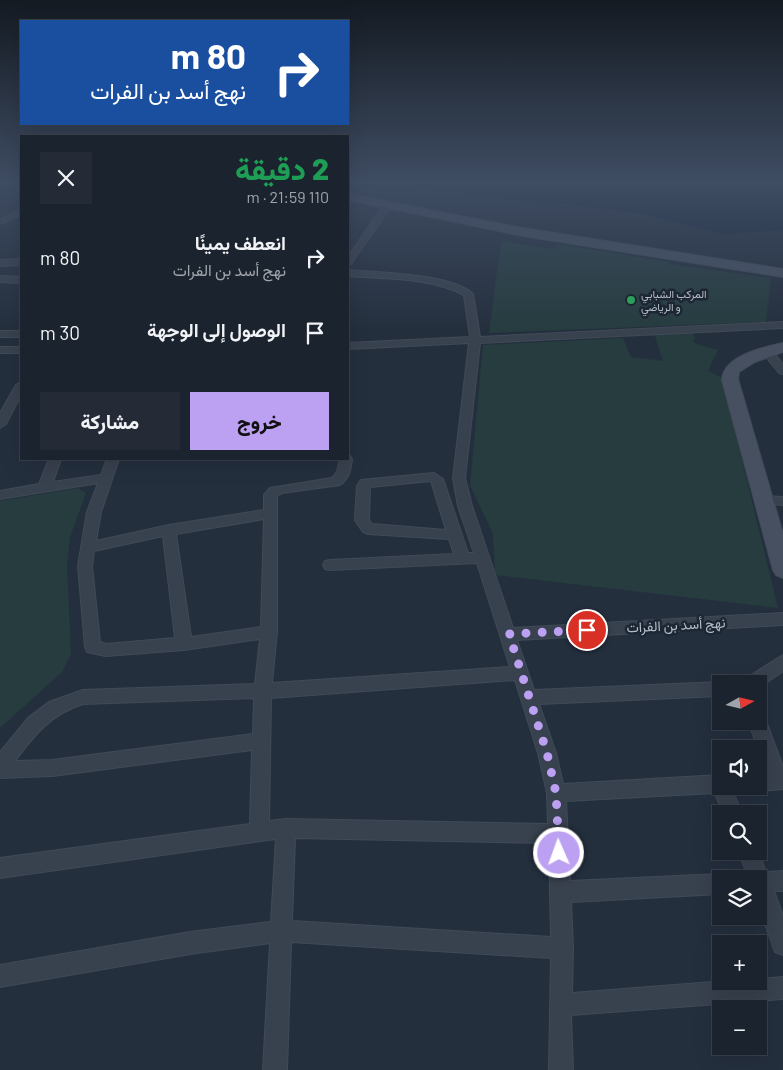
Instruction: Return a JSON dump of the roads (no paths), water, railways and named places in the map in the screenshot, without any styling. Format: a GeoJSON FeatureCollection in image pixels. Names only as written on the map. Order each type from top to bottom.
{"type":"FeatureCollection","features":[{"type":"Feature","properties":{"kind":"street"},"geometry":{"type":"LineString","coordinates":[[349,261],[370,231]]}},
{"type":"Feature","properties":{"kind":"street"},"geometry":{"type":"LineString","coordinates":[[518,231],[783,273]]}},
{"type":"Feature","properties":{"kind":"street"},"geometry":{"type":"LineString","coordinates":[[0,263],[20,262]]}},
{"type":"Feature","properties":{"kind":"street"},"geometry":{"type":"LineString","coordinates":[[349,273],[442,283],[458,287],[468,294],[475,339],[459,478],[465,506],[547,753],[556,793],[562,948],[560,1070]]}},
{"type":"Feature","properties":{"kind":"street"},"geometry":{"type":"LineString","coordinates":[[0,279],[20,280]]}},
{"type":"Feature","properties":{"kind":"street"},"geometry":{"type":"LineString","coordinates":[[349,346],[783,325]]}},
{"type":"Feature","properties":{"kind":"street"},"geometry":{"type":"LineString","coordinates":[[0,334],[20,334]]}},
{"type":"Feature","properties":{"kind":"street"},"geometry":{"type":"LineString","coordinates":[[0,350],[20,350]]}},
{"type":"Feature","properties":{"kind":"street"},"geometry":{"type":"LineString","coordinates":[[783,371],[776,350],[741,364],[730,373],[730,380],[783,570]]}},
{"type":"Feature","properties":{"kind":"street"},"geometry":{"type":"LineString","coordinates":[[0,424],[20,387]]}},
{"type":"Feature","properties":{"kind":"street"},"geometry":{"type":"LineString","coordinates":[[44,488],[55,460]]}},
{"type":"Feature","properties":{"kind":"street"},"geometry":{"type":"LineString","coordinates":[[113,460],[94,512],[85,566],[93,647],[106,650],[184,644],[269,632]]}},
{"type":"Feature","properties":{"kind":"street"},"geometry":{"type":"LineString","coordinates":[[259,831],[261,741],[269,632],[271,495],[275,491],[340,480],[346,460]]}},
{"type":"Feature","properties":{"kind":"street"},"geometry":{"type":"LineString","coordinates":[[454,535],[368,529],[362,520],[363,486],[366,483],[434,477],[437,479],[463,560]]}},
{"type":"Feature","properties":{"kind":"street"},"geometry":{"type":"LineString","coordinates":[[0,494],[106,478]]}},
{"type":"Feature","properties":{"kind":"street"},"geometry":{"type":"LineString","coordinates":[[763,500],[783,501]]}},
{"type":"Feature","properties":{"kind":"street"},"geometry":{"type":"LineString","coordinates":[[87,548],[169,530],[270,514]]}},
{"type":"Feature","properties":{"kind":"street"},"geometry":{"type":"LineString","coordinates":[[169,530],[184,644]]}},
{"type":"Feature","properties":{"kind":"street"},"geometry":{"type":"LineString","coordinates":[[330,565],[482,558]]}},
{"type":"Feature","properties":{"kind":"street","name":"نهج أسد بن الفرات"},"geometry":{"type":"LineString","coordinates":[[509,634],[783,619]]}},
{"type":"Feature","properties":{"kind":"street"},"geometry":{"type":"LineString","coordinates":[[764,675],[783,662]]}},
{"type":"Feature","properties":{"kind":"street"},"geometry":{"type":"LineString","coordinates":[[0,766],[38,718],[67,701],[83,698],[264,691],[520,673]]}},
{"type":"Feature","properties":{"kind":"street"},"geometry":{"type":"LineString","coordinates":[[528,697],[712,689]]}},
{"type":"Feature","properties":{"kind":"street"},"geometry":{"type":"LineString","coordinates":[[761,730],[781,780],[767,781]]}},
{"type":"Feature","properties":{"kind":"street"},"geometry":{"type":"LineString","coordinates":[[0,770],[52,768],[261,741]]}},
{"type":"Feature","properties":{"kind":"street"},"geometry":{"type":"LineString","coordinates":[[556,793],[712,785]]}},
{"type":"Feature","properties":{"kind":"street"},"geometry":{"type":"LineString","coordinates":[[0,868],[286,828],[558,834]]}},
{"type":"Feature","properties":{"kind":"street"},"geometry":{"type":"LineString","coordinates":[[275,1070],[286,828]]}},
{"type":"Feature","properties":{"kind":"street"},"geometry":{"type":"LineString","coordinates":[[767,881],[783,881]]}},
{"type":"Feature","properties":{"kind":"street"},"geometry":{"type":"LineString","coordinates":[[560,892],[712,884]]}},
{"type":"Feature","properties":{"kind":"street"},"geometry":{"type":"LineString","coordinates":[[767,902],[783,944]]}},
{"type":"Feature","properties":{"kind":"street"},"geometry":{"type":"LineString","coordinates":[[0,976],[190,943],[281,931],[562,948]]}},
{"type":"Feature","properties":{"kind":"street"},"geometry":{"type":"LineString","coordinates":[[560,1005],[783,988]]}},
{"type":"Feature","properties":{"kind":"water"},"geometry":{"type":"Polygon","coordinates":[[[712,231],[769,231],[725,234],[712,231]]]}},
{"type":"Feature","properties":{"kind":"place","name":"المركب الشبابي و الرياضي"},"geometry":{"type":"Point","coordinates":[631,300]}}]}
